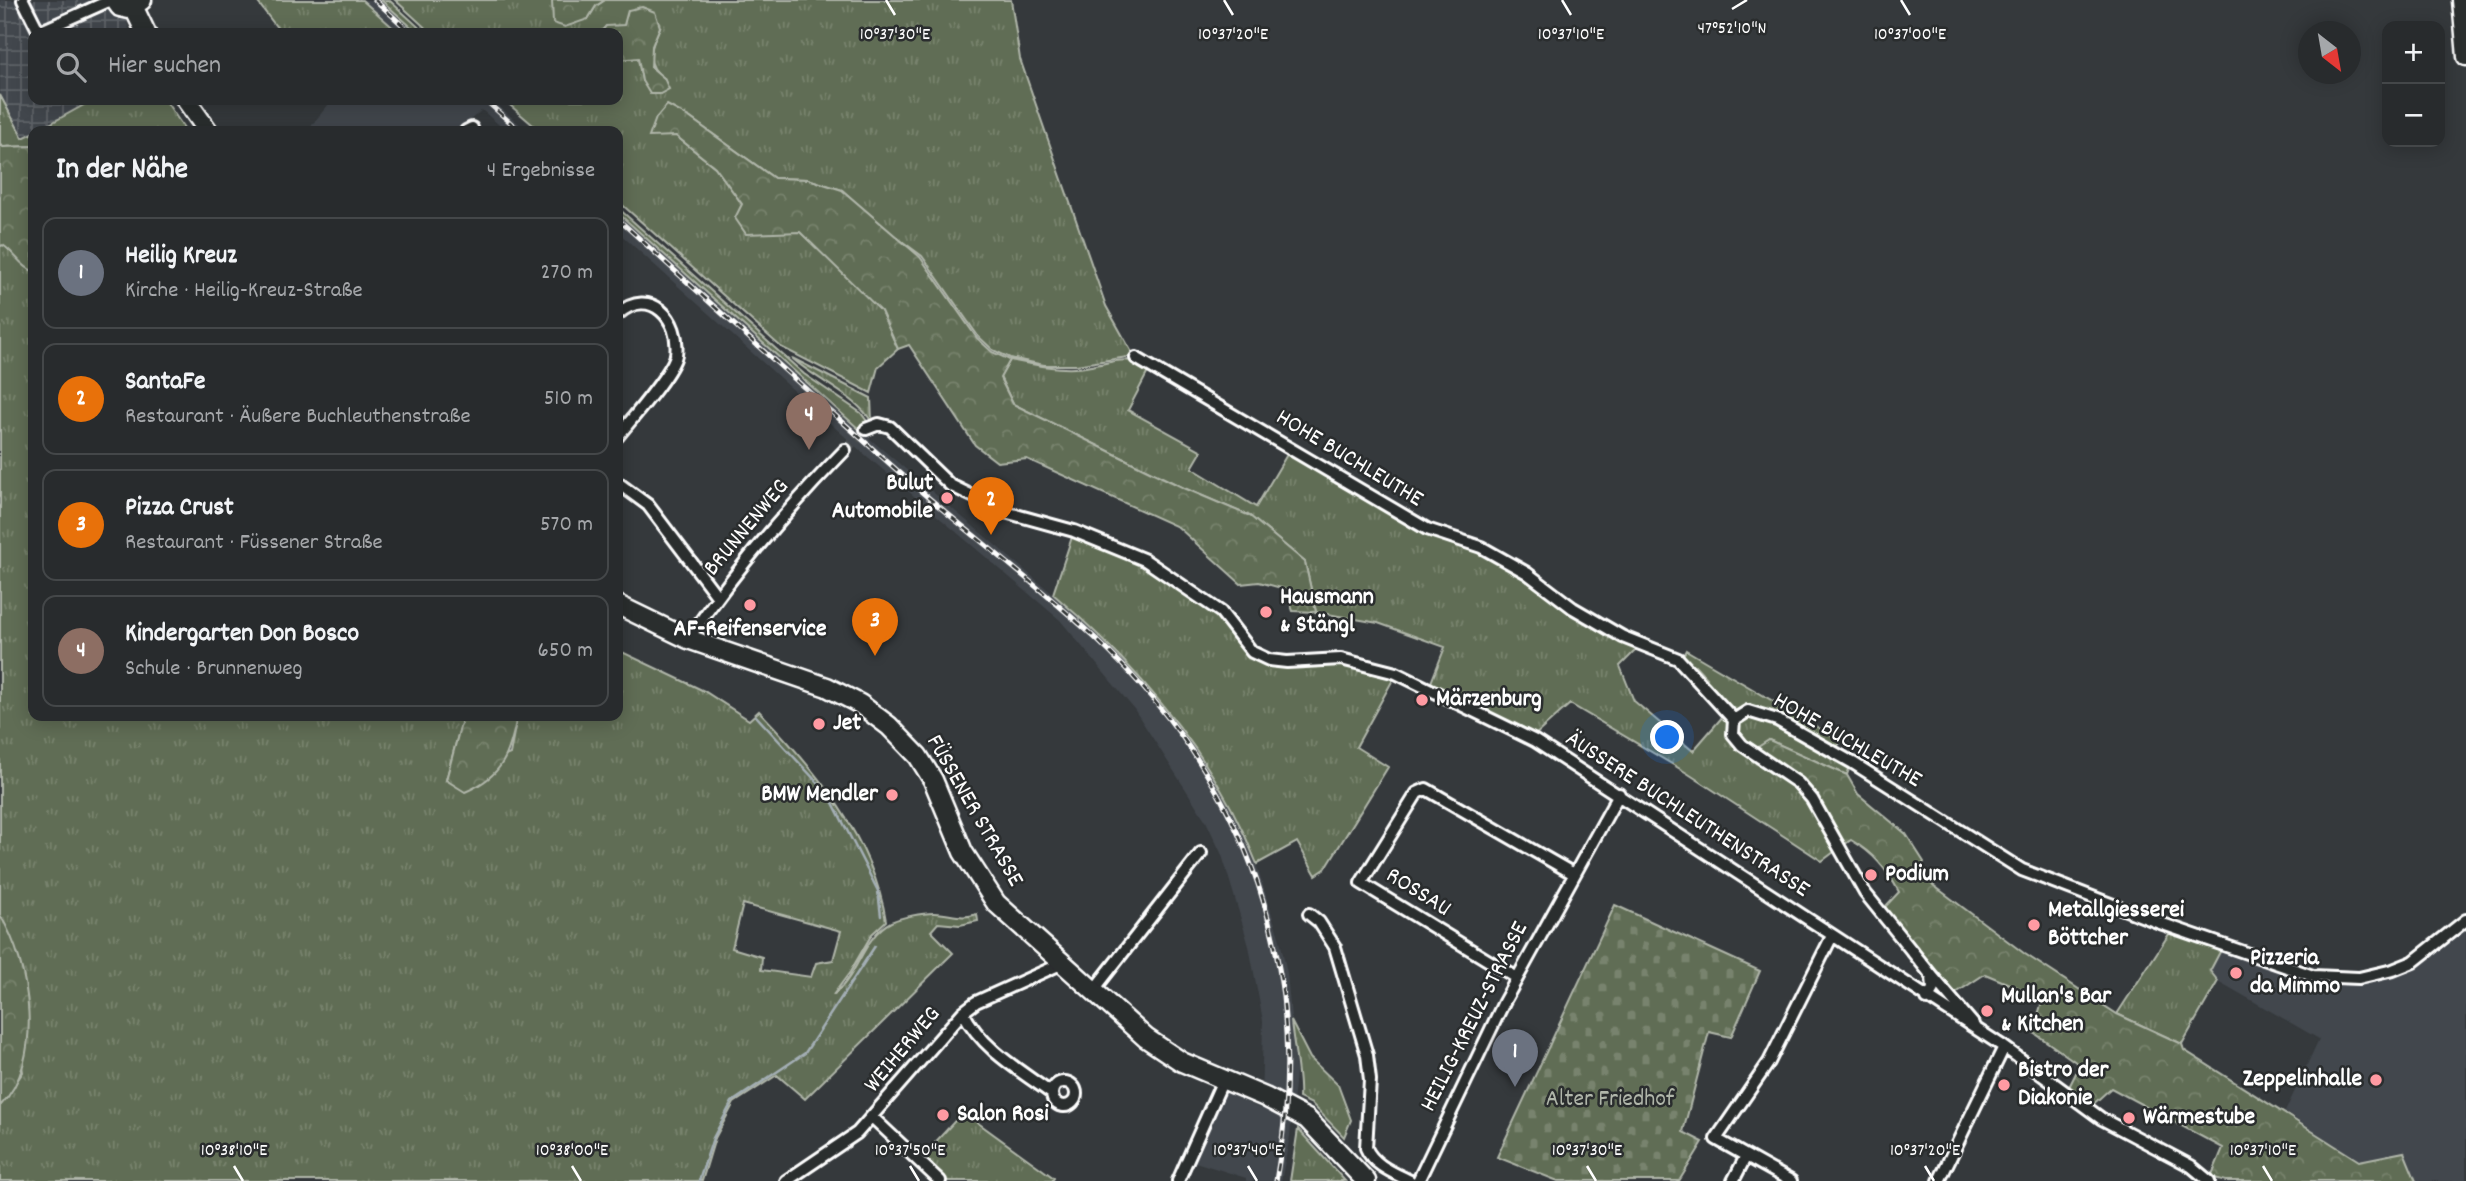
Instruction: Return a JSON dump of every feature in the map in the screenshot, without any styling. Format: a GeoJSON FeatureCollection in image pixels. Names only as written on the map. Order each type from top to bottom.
{"type":"FeatureCollection","features":[{"type":"Feature","properties":{"kind":"main road"},"geometry":{"type":"LineString","coordinates":[[113,0],[124,9],[138,4],[145,28]]}},
{"type":"Feature","properties":{"kind":"main road"},"geometry":{"type":"LineString","coordinates":[[190,105],[204,126]]}},
{"type":"Feature","properties":{"kind":"main road","name":"FÜSSENER STRASSE"},"geometry":{"type":"LineString","coordinates":[[623,608],[688,639],[827,687],[860,704],[889,726],[918,756],[933,780],[963,852],[987,891],[1063,963],[1146,1038],[1182,1062],[1307,1119],[1359,1176],[1373,1181]]}},
{"type":"Feature","properties":{"kind":"street"},"geometry":{"type":"LineString","coordinates":[[23,0],[37,28]]}},
{"type":"Feature","properties":{"kind":"street"},"geometry":{"type":"LineString","coordinates":[[48,28],[113,0]]}},
{"type":"Feature","properties":{"kind":"street"},"geometry":{"type":"LineString","coordinates":[[2461,0],[2466,57]]}},
{"type":"Feature","properties":{"kind":"street"},"geometry":{"type":"LineString","coordinates":[[623,311],[639,303],[651,302],[661,307],[668,316],[675,337],[676,357],[623,429]]}},
{"type":"Feature","properties":{"kind":"street","name":"HOHE BUCHLEUTHE"},"geometry":{"type":"LineString","coordinates":[[1136,358],[1427,529],[1481,547],[1527,573],[1573,608],[1623,637],[1678,659],[1734,720],[1748,711],[1777,720],[1853,763],[2022,870],[2160,923],[2313,976],[2359,978],[2393,970],[2413,962],[2466,920]]}},
{"type":"Feature","properties":{"kind":"street","name":"ÄUSSERE BUCHLEUTHENSTRASSE"},"geometry":{"type":"LineString","coordinates":[[866,429],[879,424],[890,426],[950,485],[1005,512],[1074,531],[1145,560],[1221,612],[1252,652],[1269,660],[1287,662],[1341,659],[1396,673],[1535,741],[2004,1047],[2094,1113],[2191,1166],[2209,1181]]}},
{"type":"Feature","properties":{"kind":"street","name":"BRUNNENWEG"},"geometry":{"type":"LineString","coordinates":[[688,639],[718,596],[812,484],[845,450]]}},
{"type":"Feature","properties":{"kind":"street"},"geometry":{"type":"LineString","coordinates":[[623,487],[648,505],[718,596]]}},
{"type":"Feature","properties":{"kind":"street"},"geometry":{"type":"LineString","coordinates":[[1734,720],[1734,734],[1742,745],[1793,778],[1812,799],[1865,893],[1979,1031]]}},
{"type":"Feature","properties":{"kind":"street","name":"ROSSAU"},"geometry":{"type":"LineString","coordinates":[[1517,978],[1361,883],[1417,793],[1426,789],[1574,874]]}},
{"type":"Feature","properties":{"kind":"street","name":"HEILIG-KREUZ-STRASSE"},"geometry":{"type":"LineString","coordinates":[[1418,1181],[1517,978],[1619,794]]}},
{"type":"Feature","properties":{"kind":"street"},"geometry":{"type":"LineString","coordinates":[[1093,991],[1201,853]]}},
{"type":"Feature","properties":{"kind":"street"},"geometry":{"type":"LineString","coordinates":[[1309,914],[1319,922],[1335,947],[1367,1055],[1370,1080],[1366,1148],[1370,1156],[1387,1169],[1410,1181]]}},
{"type":"Feature","properties":{"kind":"street"},"geometry":{"type":"LineString","coordinates":[[1791,1181],[1716,1139],[1769,1062],[1832,936]]}},
{"type":"Feature","properties":{"kind":"street","name":"WEIHERWEG"},"geometry":{"type":"LineString","coordinates":[[786,1181],[857,1133],[873,1118],[963,1012],[976,1002],[1063,963]]}},
{"type":"Feature","properties":{"kind":"street"},"geometry":{"type":"LineString","coordinates":[[1927,999],[1933,989],[1932,976]]}},
{"type":"Feature","properties":{"kind":"street"},"geometry":{"type":"LineString","coordinates":[[963,1012],[970,1026],[998,1055],[1051,1093]]}},
{"type":"Feature","properties":{"kind":"street"},"geometry":{"type":"LineString","coordinates":[[1939,1181],[2004,1047]]}},
{"type":"Feature","properties":{"kind":"street"},"geometry":{"type":"LineString","coordinates":[[1178,1181],[1223,1080]]}},
{"type":"Feature","properties":{"kind":"street"},"geometry":{"type":"LineString","coordinates":[[873,1118],[940,1181]]}},
{"type":"Feature","properties":{"kind":"street"},"geometry":{"type":"LineString","coordinates":[[1733,1181],[1746,1156]]}},
{"type":"Feature","properties":{"kind":"shaded area"},"geometry":{"type":"Polygon","coordinates":[[[0,0],[107,0],[126,18],[129,28],[28,28],[28,105],[84,105],[46,126],[28,126],[28,136],[23,139],[0,95],[0,0]]]}},
{"type":"Feature","properties":{"kind":"shaded area"},"geometry":{"type":"Polygon","coordinates":[[[362,0],[381,0],[412,28],[393,28],[362,0]]]}},
{"type":"Feature","properties":{"kind":"shaded area"},"geometry":{"type":"Polygon","coordinates":[[[328,105],[498,105],[521,126],[500,126],[482,110],[463,126],[311,126],[328,105]]]}},
{"type":"Feature","properties":{"kind":"shaded area"},"geometry":{"type":"Polygon","coordinates":[[[623,217],[863,433],[1099,633],[1185,732],[1210,770],[1250,845],[1280,940],[1287,973],[1296,1072],[1290,1136],[1281,1181],[1246,1181],[1246,1178],[1192,1161],[1223,1091],[1261,1109],[1263,1021],[1249,946],[1222,855],[1206,821],[1134,709],[1060,620],[862,452],[623,237],[623,217]]]}},
{"type":"Feature","properties":{"kind":"shaded area"},"geometry":{"type":"Polygon","coordinates":[[[2466,929],[2466,1181],[2416,1181],[2403,1152],[2359,1161],[2285,1112],[2319,1039],[2218,981],[2210,972],[2222,948],[2314,981],[2343,984],[2376,981],[2415,967],[2466,929]]]}},
{"type":"Feature","properties":{"kind":"green space"},"geometry":{"type":"Polygon","coordinates":[[[256,0],[362,0],[393,28],[277,28],[256,0]]]}},
{"type":"Feature","properties":{"kind":"green space"},"geometry":{"type":"Polygon","coordinates":[[[381,0],[389,0],[420,28],[412,28],[381,0]]]}},
{"type":"Feature","properties":{"kind":"green space"},"geometry":{"type":"Polygon","coordinates":[[[395,0],[552,0],[588,19],[596,6],[605,0],[1011,0],[1020,59],[1106,306],[1134,356],[1076,365],[1044,365],[1010,358],[993,350],[978,336],[922,256],[880,225],[842,190],[808,179],[774,178],[689,117],[676,136],[715,167],[742,204],[800,232],[881,311],[898,349],[878,367],[871,393],[781,347],[623,205],[623,126],[534,126],[510,105],[623,105],[623,60],[638,58],[642,81],[664,78],[657,73],[651,61],[652,48],[660,27],[426,28],[395,0]]]}},
{"type":"Feature","properties":{"kind":"green space"},"geometry":{"type":"Polygon","coordinates":[[[552,0],[605,0],[596,6],[588,19],[565,27],[553,23],[552,0]]]}},
{"type":"Feature","properties":{"kind":"green space"},"geometry":{"type":"Polygon","coordinates":[[[642,7],[655,12],[660,27],[652,46],[651,67],[664,78],[669,89],[660,94],[650,94],[642,81],[638,58],[623,60],[623,28],[604,28],[624,25],[628,10],[642,7]]]}},
{"type":"Feature","properties":{"kind":"green space"},"geometry":{"type":"Polygon","coordinates":[[[0,95],[23,138],[28,136],[28,146],[3,147],[0,143],[0,95]]]}},
{"type":"Feature","properties":{"kind":"green space"},"geometry":{"type":"Polygon","coordinates":[[[84,105],[168,105],[183,126],[46,126],[84,105]]]}},
{"type":"Feature","properties":{"kind":"green space"},"geometry":{"type":"Polygon","coordinates":[[[667,105],[689,117],[774,178],[808,179],[842,190],[920,257],[977,338],[992,352],[1010,360],[1000,378],[1013,404],[1184,488],[1250,516],[1305,562],[1316,612],[1293,611],[1285,589],[1259,582],[1241,584],[1178,527],[1027,459],[997,462],[975,445],[909,345],[898,349],[881,311],[800,232],[746,234],[735,218],[742,204],[715,167],[676,136],[649,137],[656,118],[667,105]]]}},
{"type":"Feature","properties":{"kind":"green space"},"geometry":{"type":"Polygon","coordinates":[[[0,143],[3,147],[28,146],[28,268],[7,248],[0,246],[0,143]]]}},
{"type":"Feature","properties":{"kind":"green space"},"geometry":{"type":"Polygon","coordinates":[[[623,212],[804,374],[861,413],[869,424],[860,430],[623,217],[623,212]]]}},
{"type":"Feature","properties":{"kind":"green space"},"geometry":{"type":"Polygon","coordinates":[[[3,245],[28,268],[28,721],[462,721],[446,780],[510,754],[516,721],[623,721],[623,652],[704,691],[749,720],[759,711],[820,781],[855,833],[869,861],[886,921],[872,934],[833,995],[849,978],[881,928],[891,922],[934,913],[961,916],[977,914],[978,921],[960,925],[938,923],[931,931],[953,953],[805,1099],[777,1075],[734,1103],[715,1138],[702,1181],[0,1181],[0,1106],[23,1072],[0,915],[0,246],[3,245]],[[743,904],[732,948],[762,957],[761,970],[811,977],[816,963],[833,960],[841,931],[743,904]]]}},
{"type":"Feature","properties":{"kind":"green space"},"geometry":{"type":"Polygon","coordinates":[[[792,358],[871,398],[872,422],[855,403],[792,358]]]}},
{"type":"Feature","properties":{"kind":"green space"},"geometry":{"type":"Polygon","coordinates":[[[1010,360],[1067,368],[1122,360],[1140,363],[1150,368],[1128,410],[1202,451],[1192,468],[1256,507],[1289,451],[1426,531],[1480,548],[1640,646],[1620,666],[1634,701],[1693,751],[1724,715],[1730,721],[1730,736],[1784,775],[1809,799],[1838,849],[1822,861],[1687,773],[1570,704],[1534,736],[1430,685],[1445,647],[1378,623],[1316,612],[1305,562],[1250,516],[1184,488],[1013,404],[1000,377],[1010,360]]]}},
{"type":"Feature","properties":{"kind":"green space"},"geometry":{"type":"Polygon","coordinates":[[[1073,534],[1144,562],[1219,614],[1268,661],[1340,661],[1395,676],[1356,747],[1388,767],[1325,869],[1316,875],[1297,842],[1257,864],[1220,787],[1172,717],[1116,652],[1053,594],[1073,534]]]}},
{"type":"Feature","properties":{"kind":"green space"},"geometry":{"type":"Polygon","coordinates":[[[1686,650],[1841,741],[1835,750],[1763,710],[1747,708],[1734,716],[1703,683],[1707,678],[1695,665],[1690,669],[1681,659],[1686,650]]]}},
{"type":"Feature","properties":{"kind":"green space"},"geometry":{"type":"Polygon","coordinates":[[[1759,716],[1850,766],[1847,775],[1769,740],[1762,754],[1752,748],[1741,738],[1737,722],[1742,717],[1759,716]]]}},
{"type":"Feature","properties":{"kind":"green space"},"geometry":{"type":"Polygon","coordinates":[[[462,721],[516,721],[503,762],[488,779],[465,792],[446,780],[462,721]]]}},
{"type":"Feature","properties":{"kind":"green space"},"geometry":{"type":"Polygon","coordinates":[[[1769,740],[1847,775],[1858,794],[1906,834],[1924,862],[1917,873],[2025,954],[2117,1014],[2182,1044],[2184,1050],[2359,1161],[2404,1152],[2416,1181],[2226,1181],[2211,1177],[2223,1148],[2111,1088],[2089,1108],[2067,1091],[2080,1065],[2033,1032],[2043,998],[1985,974],[1953,995],[1883,909],[1899,892],[1890,876],[1873,856],[1851,840],[1842,846],[1814,797],[1762,754],[1758,747],[1769,740]]]}},
{"type":"Feature","properties":{"kind":"green space","name":"Alter Friedhof"},"geometry":{"type":"Polygon","coordinates":[[[1615,905],[1760,971],[1731,1037],[1709,1032],[1683,1132],[1703,1142],[1679,1181],[1558,1181],[1497,1157],[1615,905]]]}},
{"type":"Feature","properties":{"kind":"green space"},"geometry":{"type":"Polygon","coordinates":[[[0,915],[11,936],[25,986],[28,1039],[23,1064],[14,1087],[0,1106],[0,915]]]}},
{"type":"Feature","properties":{"kind":"green space"},"geometry":{"type":"Polygon","coordinates":[[[2171,931],[2222,948],[2210,971],[2218,981],[2182,1044],[2117,1014],[2171,931]]]}},
{"type":"Feature","properties":{"kind":"green space"},"geometry":{"type":"Polygon","coordinates":[[[1291,1021],[1310,1058],[1338,1085],[1351,1120],[1344,1137],[1312,1104],[1299,1098],[1291,1021]]]}},
{"type":"Feature","properties":{"kind":"green space"},"geometry":{"type":"Polygon","coordinates":[[[963,1112],[1054,1178],[1052,1181],[942,1181],[919,1160],[963,1112]]]}},
{"type":"Feature","properties":{"kind":"green space"},"geometry":{"type":"Polygon","coordinates":[[[1298,1129],[1345,1181],[1290,1181],[1298,1129]]]}},
{"type":"Feature","properties":{"kind":"waterway"},"geometry":{"type":"LineString","coordinates":[[756,716],[829,795],[878,891],[881,916]]}},
{"type":"Feature","properties":{"kind":"waterway"},"geometry":{"type":"LineString","coordinates":[[699,1181],[713,1138],[732,1102],[805,1053],[875,946]]}},
{"type":"Feature","properties":{"kind":"tunnel"},"geometry":{"type":"LineString","coordinates":[[845,450],[866,429]]}},
{"type":"Feature","properties":{"kind":"railway"},"geometry":{"type":"LineString","coordinates":[[375,0],[406,28]]}},
{"type":"Feature","properties":{"kind":"railway"},"geometry":{"type":"LineString","coordinates":[[491,105],[514,126]]}},
{"type":"Feature","properties":{"kind":"railway"},"geometry":{"type":"LineString","coordinates":[[623,224],[923,493],[1094,637],[1148,694],[1194,754],[1231,818],[1258,885],[1277,954],[1286,1027],[1286,1103],[1276,1181]]}},
{"type":"Feature","properties":{"kind":"place","name":"Kindergarten Don Bosco"},"geometry":{"type":"Point","coordinates":[809,450]}},
{"type":"Feature","properties":{"kind":"place","name":"Bulut Automobile"},"geometry":{"type":"Point","coordinates":[947,498]}},
{"type":"Feature","properties":{"kind":"place","name":"SantaFe"},"geometry":{"type":"Point","coordinates":[991,535]}},
{"type":"Feature","properties":{"kind":"place","name":"AF-Reifenservice"},"geometry":{"type":"Point","coordinates":[750,605]}},
{"type":"Feature","properties":{"kind":"place","name":"Hausmann & Stängl"},"geometry":{"type":"Point","coordinates":[1266,612]}},
{"type":"Feature","properties":{"kind":"place","name":"Pizza Crust"},"geometry":{"type":"Point","coordinates":[875,656]}},
{"type":"Feature","properties":{"kind":"place","name":"Märzenburg"},"geometry":{"type":"Point","coordinates":[1422,700]}},
{"type":"Feature","properties":{"kind":"place","name":"Jet"},"geometry":{"type":"Point","coordinates":[819,724]}},
{"type":"Feature","properties":{"kind":"place","name":"BMW Mendler"},"geometry":{"type":"Point","coordinates":[892,795]}},
{"type":"Feature","properties":{"kind":"place","name":"Podium"},"geometry":{"type":"Point","coordinates":[1871,875]}},
{"type":"Feature","properties":{"kind":"place","name":"Metallgiesserei Böttcher"},"geometry":{"type":"Point","coordinates":[2034,925]}},
{"type":"Feature","properties":{"kind":"place","name":"Pizzeria da Mimmo"},"geometry":{"type":"Point","coordinates":[2236,973]}},
{"type":"Feature","properties":{"kind":"place","name":"Mullan's Bar & Kitchen"},"geometry":{"type":"Point","coordinates":[1987,1011]}},
{"type":"Feature","properties":{"kind":"place","name":"Zeppelinhalle"},"geometry":{"type":"Point","coordinates":[2376,1080]}},
{"type":"Feature","properties":{"kind":"place","name":"Bistro der Diakonie"},"geometry":{"type":"Point","coordinates":[2004,1085]}},
{"type":"Feature","properties":{"kind":"place","name":"Heilig Kreuz"},"geometry":{"type":"Point","coordinates":[1515,1087]}},
{"type":"Feature","properties":{"kind":"place","name":"Salon Rosi"},"geometry":{"type":"Point","coordinates":[943,1115]}},
{"type":"Feature","properties":{"kind":"place","name":"Wärmestube"},"geometry":{"type":"Point","coordinates":[2129,1118]}}]}
